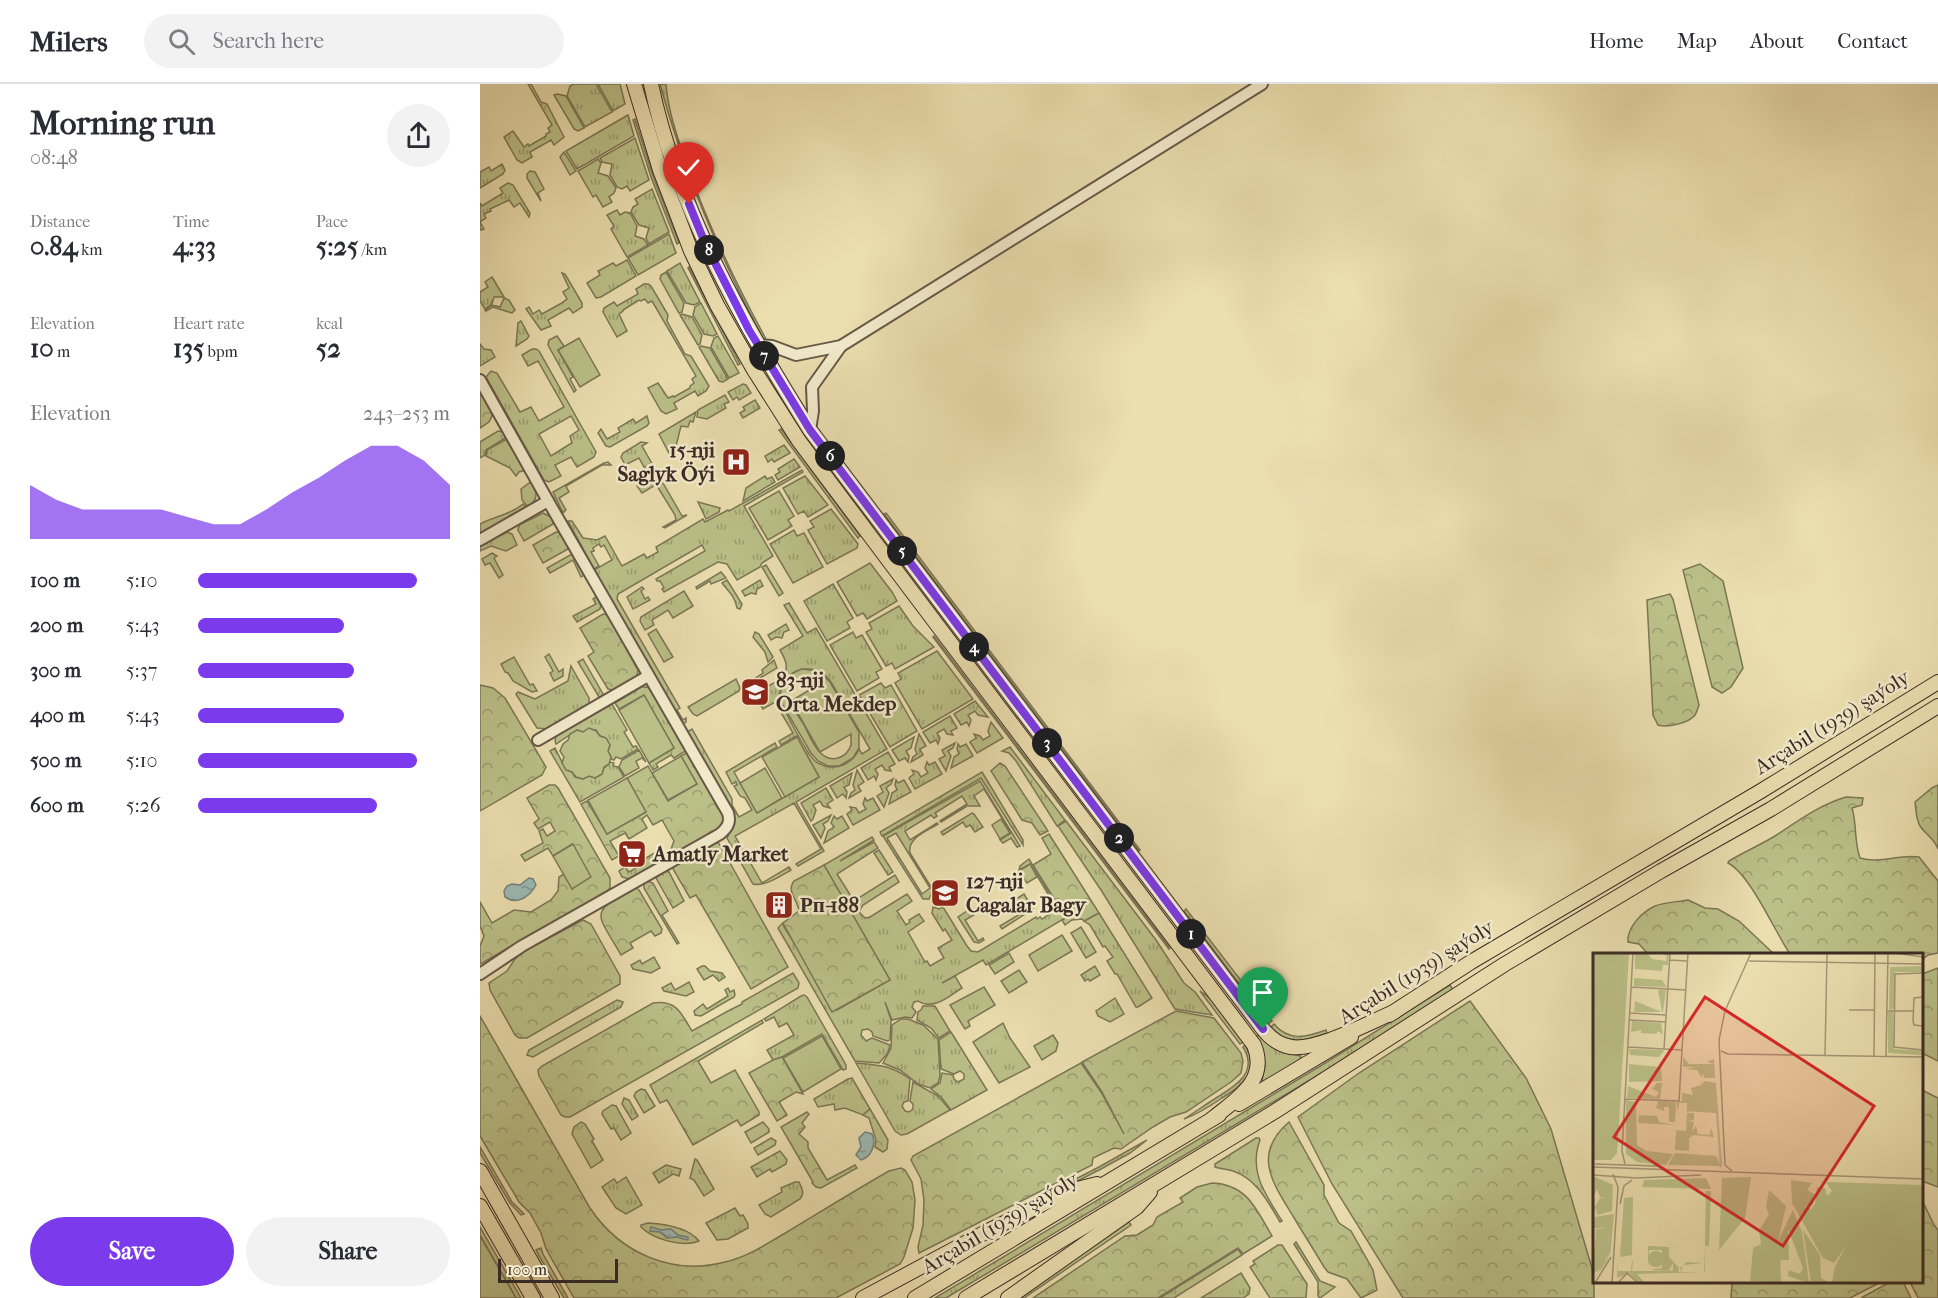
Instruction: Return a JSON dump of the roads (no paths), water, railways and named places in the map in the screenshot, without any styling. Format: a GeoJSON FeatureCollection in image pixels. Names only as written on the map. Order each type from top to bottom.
{"type":"FeatureCollection","features":[{"type":"Feature","properties":{"kind":"main road"},"geometry":{"type":"LineString","coordinates":[[634,84],[660,170],[691,251],[734,338],[759,379],[799,441],[1254,1045],[1258,1064],[1256,1076],[1242,1095],[1212,1119]]}},
{"type":"Feature","properties":{"kind":"main road"},"geometry":{"type":"LineString","coordinates":[[651,84],[674,165],[689,204],[732,298],[757,345],[810,430],[1268,1035],[1285,1046],[1306,1047],[1394,1012]]}},
{"type":"Feature","properties":{"kind":"main road","name":"Arçabil (1939) şaýoly"},"geometry":{"type":"LineString","coordinates":[[915,1298],[1394,1012],[1471,962],[1781,779],[1938,682]]}},
{"type":"Feature","properties":{"kind":"main road","name":"Arçabil (1939) şaýoly"},"geometry":{"type":"LineString","coordinates":[[966,1298],[1274,1112],[1505,964],[1661,871],[1771,809],[1938,706]]}},
{"type":"Feature","properties":{"kind":"main road"},"geometry":{"type":"LineString","coordinates":[[1698,827],[1709,844]]}},
{"type":"Feature","properties":{"kind":"main road"},"geometry":{"type":"LineString","coordinates":[[1652,855],[1661,871]]}},
{"type":"Feature","properties":{"kind":"main road"},"geometry":{"type":"LineString","coordinates":[[480,1171],[552,1298]]}},
{"type":"Feature","properties":{"kind":"main road"},"geometry":{"type":"LineString","coordinates":[[863,1298],[984,1233],[1069,1191],[1111,1181]]}},
{"type":"Feature","properties":{"kind":"main road"},"geometry":{"type":"LineString","coordinates":[[1008,1298],[1137,1207],[1158,1183]]}},
{"type":"Feature","properties":{"kind":"main road"},"geometry":{"type":"LineString","coordinates":[[480,1206],[533,1298]]}},
{"type":"Feature","properties":{"kind":"street"},"geometry":{"type":"LineString","coordinates":[[757,345],[772,346],[796,355],[841,345],[1262,84]]}},
{"type":"Feature","properties":{"kind":"street"},"geometry":{"type":"LineString","coordinates":[[810,430],[813,411],[812,387],[841,345]]}},
{"type":"Feature","properties":{"kind":"street"},"geometry":{"type":"LineString","coordinates":[[480,380],[728,813],[729,821],[728,826],[720,834],[522,946],[480,974]]}},
{"type":"Feature","properties":{"kind":"street"},"geometry":{"type":"LineString","coordinates":[[480,540],[548,501]]}},
{"type":"Feature","properties":{"kind":"street"},"geometry":{"type":"LineString","coordinates":[[538,740],[648,676]]}},
{"type":"Feature","properties":{"kind":"water"},"geometry":{"type":"Polygon","coordinates":[[[529,878],[533,879],[536,885],[527,896],[518,900],[505,897],[504,891],[507,886],[520,885],[529,878]]]}},
{"type":"Feature","properties":{"kind":"water"},"geometry":{"type":"Polygon","coordinates":[[[865,1132],[872,1134],[873,1146],[868,1156],[861,1160],[856,1155],[861,1147],[859,1138],[865,1132]]]}},
{"type":"Feature","properties":{"kind":"water"},"geometry":{"type":"Polygon","coordinates":[[[651,1227],[661,1230],[671,1229],[688,1239],[667,1238],[660,1232],[650,1231],[651,1227]]]}},
{"type":"Feature","properties":{"kind":"place","name":"15-nji Saglyk Öýi"},"geometry":{"type":"Point","coordinates":[736,462]}},
{"type":"Feature","properties":{"kind":"place","name":"83-nji Orta Mekdep"},"geometry":{"type":"Point","coordinates":[755,692]}},
{"type":"Feature","properties":{"kind":"place","name":"Amatly Market"},"geometry":{"type":"Point","coordinates":[632,854]}},
{"type":"Feature","properties":{"kind":"place","name":"127-nji Cagalar Bagy"},"geometry":{"type":"Point","coordinates":[945,893]}},
{"type":"Feature","properties":{"kind":"place","name":"Рп-188"},"geometry":{"type":"Point","coordinates":[779,905]}}]}
